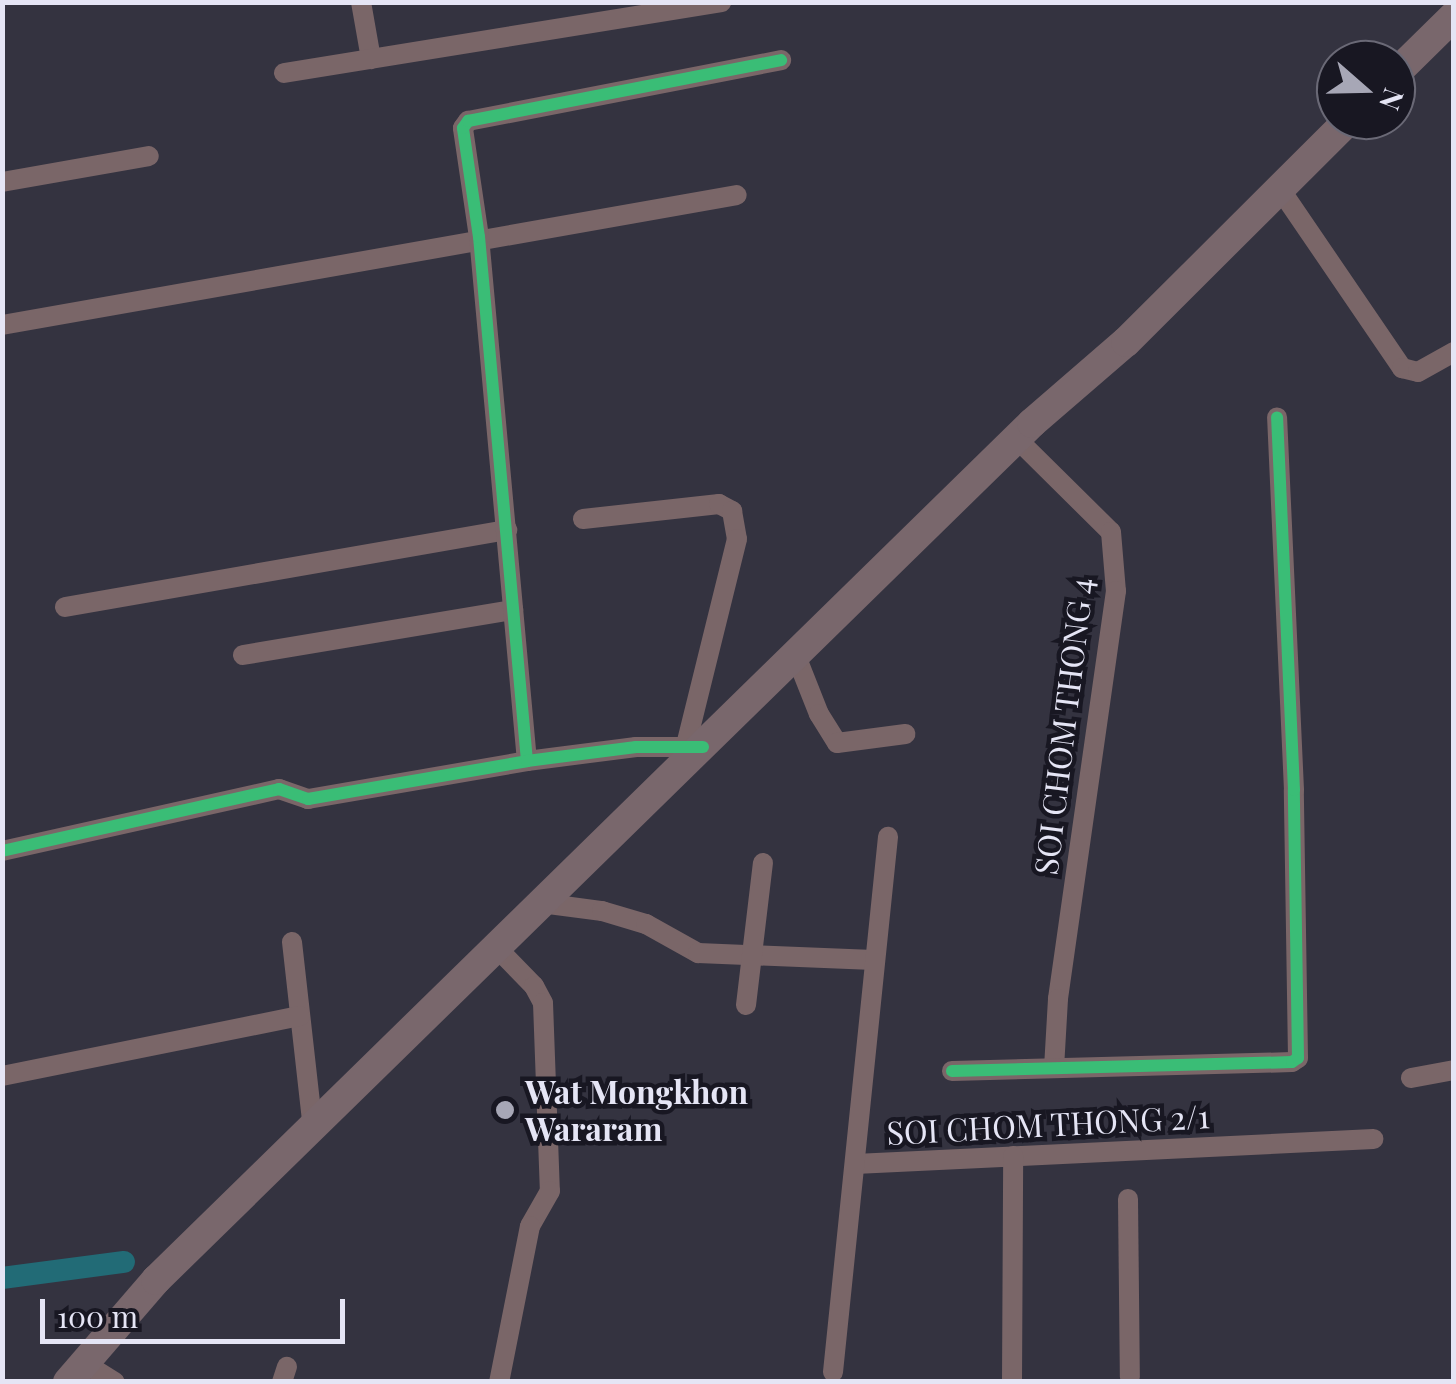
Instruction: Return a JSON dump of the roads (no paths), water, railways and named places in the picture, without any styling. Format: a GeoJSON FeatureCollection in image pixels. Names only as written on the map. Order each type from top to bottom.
{"type":"FeatureCollection","features":[{"type":"Feature","properties":{"kind":"main road"},"geometry":{"type":"LineString","coordinates":[[1416,53],[1454,16]]}},
{"type":"Feature","properties":{"kind":"main road"},"geometry":{"type":"LineString","coordinates":[[75,1371],[156,1280],[498,948],[695,746],[796,656],[1017,439],[1126,342],[1329,140]]}},
{"type":"Feature","properties":{"kind":"street"},"geometry":{"type":"LineString","coordinates":[[362,2],[371,59]]}},
{"type":"Feature","properties":{"kind":"street"},"geometry":{"type":"LineString","coordinates":[[284,73],[710,4]]}},
{"type":"Feature","properties":{"kind":"street"},"geometry":{"type":"LineString","coordinates":[[527,761],[479,237],[462,128],[468,121],[780,60]]}},
{"type":"Feature","properties":{"kind":"street"},"geometry":{"type":"LineString","coordinates":[[2,182],[149,156]]}},
{"type":"Feature","properties":{"kind":"street"},"geometry":{"type":"LineString","coordinates":[[1280,189],[1402,368],[1418,372],[1454,352]]}},
{"type":"Feature","properties":{"kind":"street"},"geometry":{"type":"LineString","coordinates":[[2,325],[737,194]]}},
{"type":"Feature","properties":{"kind":"street"},"geometry":{"type":"LineString","coordinates":[[952,1071],[1292,1062],[1300,1051],[1278,418]]}},
{"type":"Feature","properties":{"kind":"street","name":"SOI CHOM THONG 4"},"geometry":{"type":"LineString","coordinates":[[1017,439],[1110,532],[1116,591],[1058,999],[1054,1068]]}},
{"type":"Feature","properties":{"kind":"street"},"geometry":{"type":"LineString","coordinates":[[2,850],[280,789],[308,800],[527,761],[695,746],[737,539],[732,512],[719,504],[584,519]]}},
{"type":"Feature","properties":{"kind":"street"},"geometry":{"type":"LineString","coordinates":[[65,606],[404,544],[506,530]]}},
{"type":"Feature","properties":{"kind":"street"},"geometry":{"type":"LineString","coordinates":[[243,655],[514,610]]}},
{"type":"Feature","properties":{"kind":"street"},"geometry":{"type":"LineString","coordinates":[[796,656],[819,714],[837,743],[906,734]]}},
{"type":"Feature","properties":{"kind":"street","name":"SOI CHOM THONG 2/1"},"geometry":{"type":"LineString","coordinates":[[888,837],[855,1164],[1373,1139]]}},
{"type":"Feature","properties":{"kind":"street"},"geometry":{"type":"LineString","coordinates":[[746,1005],[749,952],[763,863]]}},
{"type":"Feature","properties":{"kind":"street"},"geometry":{"type":"LineString","coordinates":[[542,903],[602,911],[646,924],[698,953],[749,952],[874,960]]}},
{"type":"Feature","properties":{"kind":"street"},"geometry":{"type":"LineString","coordinates":[[292,942],[313,1128]]}},
{"type":"Feature","properties":{"kind":"street"},"geometry":{"type":"LineString","coordinates":[[498,948],[534,986],[543,1003],[550,1190],[530,1226],[498,1382]]}},
{"type":"Feature","properties":{"kind":"street"},"geometry":{"type":"LineString","coordinates":[[2,1076],[300,1016]]}},
{"type":"Feature","properties":{"kind":"street"},"geometry":{"type":"LineString","coordinates":[[1411,1078],[1454,1070]]}},
{"type":"Feature","properties":{"kind":"street"},"geometry":{"type":"LineString","coordinates":[[1012,1382],[1013,1156]]}},
{"type":"Feature","properties":{"kind":"street"},"geometry":{"type":"LineString","coordinates":[[833,1372],[855,1164]]}},
{"type":"Feature","properties":{"kind":"street"},"geometry":{"type":"LineString","coordinates":[[1128,1198],[1137,1379]]}},
{"type":"Feature","properties":{"kind":"street"},"geometry":{"type":"LineString","coordinates":[[75,1371],[115,1382]]}},
{"type":"Feature","properties":{"kind":"waterway"},"geometry":{"type":"LineString","coordinates":[[2,1278],[124,1262]]}},
{"type":"Feature","properties":{"kind":"place","name":"Wat Mongkhon Wararam"},"geometry":{"type":"Point","coordinates":[505,1110]}}]}
